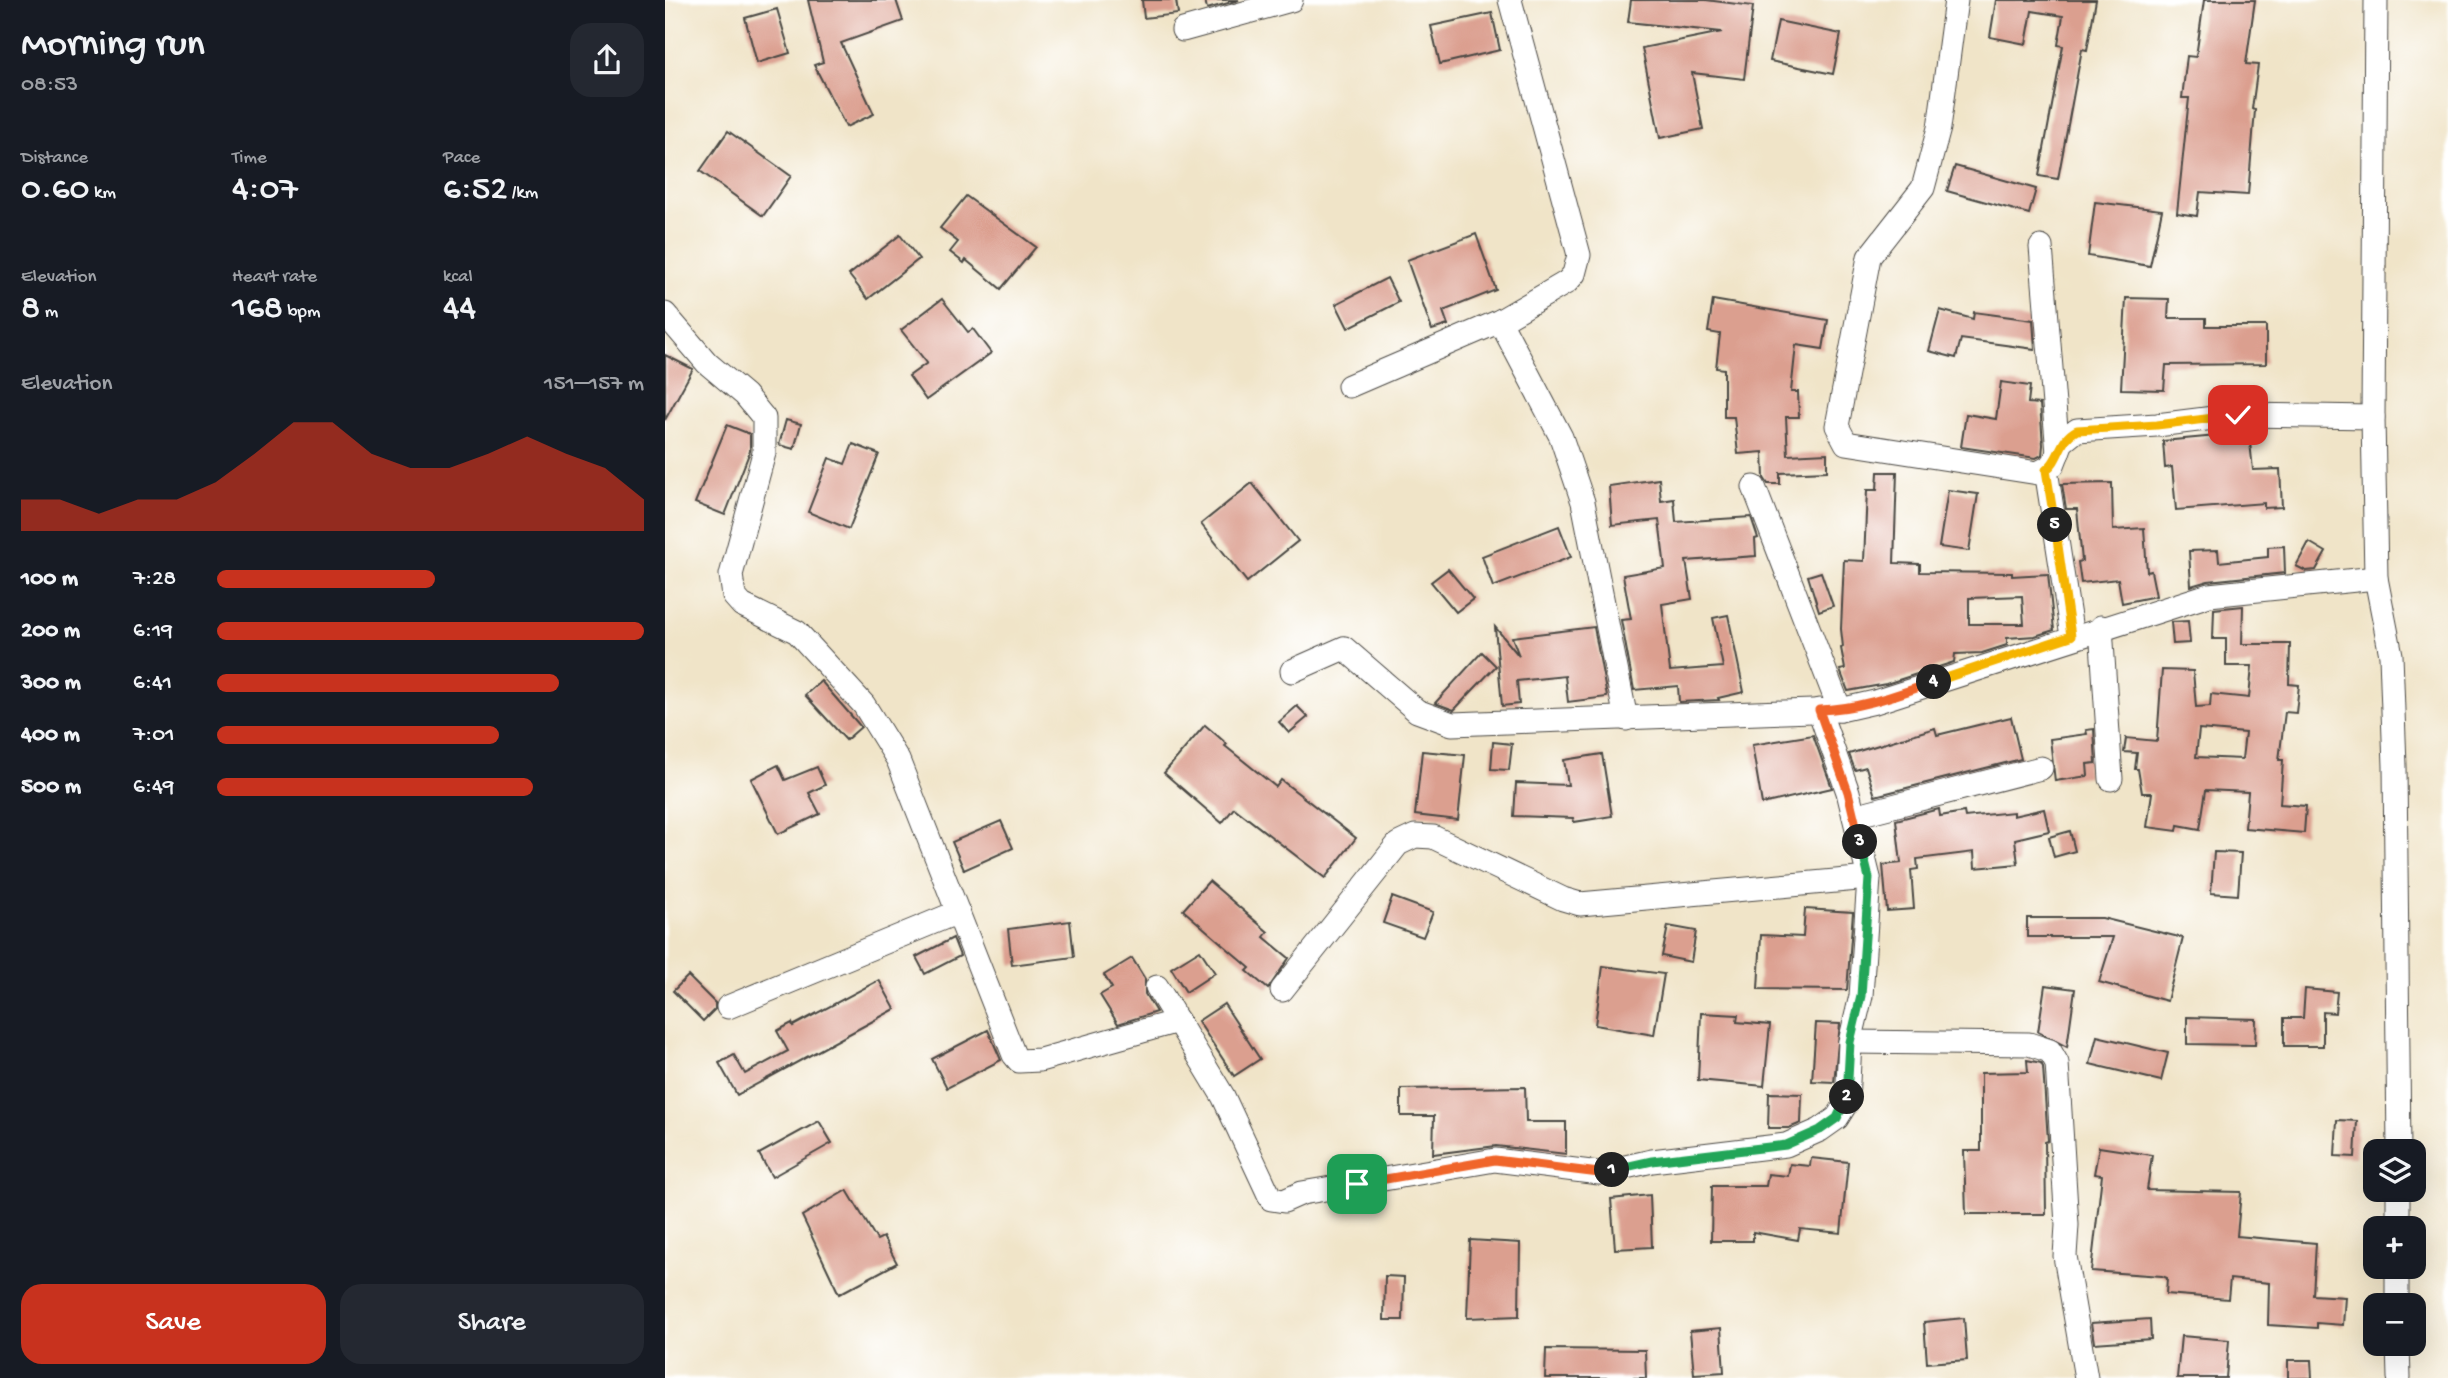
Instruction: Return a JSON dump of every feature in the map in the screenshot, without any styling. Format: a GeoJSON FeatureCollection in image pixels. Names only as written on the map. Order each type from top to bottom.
{"type":"FeatureCollection","features":[{"type":"Feature","properties":{"kind":"street"},"geometry":{"type":"LineString","coordinates":[[1183,30],[1291,0]]}},
{"type":"Feature","properties":{"kind":"street"},"geometry":{"type":"LineString","coordinates":[[1349,386],[1500,321],[1567,282],[1574,274],[1579,255],[1510,0]]}},
{"type":"Feature","properties":{"kind":"street"},"geometry":{"type":"LineString","coordinates":[[1956,0],[1939,128],[1923,188],[1869,257],[1837,426],[1846,443],[2026,472],[2052,461],[2062,442],[2077,430],[2157,425],[2238,415],[2373,416]]}},
{"type":"Feature","properties":{"kind":"street"},"geometry":{"type":"LineString","coordinates":[[2377,0],[2373,416],[2376,578],[2391,655],[2399,1139]]}},
{"type":"Feature","properties":{"kind":"street"},"geometry":{"type":"LineString","coordinates":[[2041,247],[2052,461],[2071,636]]}},
{"type":"Feature","properties":{"kind":"street"},"geometry":{"type":"LineString","coordinates":[[665,314],[707,363],[745,395],[764,418],[764,453],[731,575],[734,596],[742,605],[797,632],[864,705],[898,760],[1010,1047],[1019,1061],[1040,1060],[1178,1021]]}},
{"type":"Feature","properties":{"kind":"street"},"geometry":{"type":"LineString","coordinates":[[1500,321],[1561,437],[1583,502],[1626,719]]}},
{"type":"Feature","properties":{"kind":"street"},"geometry":{"type":"LineString","coordinates":[[1157,987],[1223,1096],[1271,1199],[1284,1201],[1302,1193],[1495,1160],[1599,1173],[1652,1161],[1786,1145],[1820,1130],[1837,1118],[1847,1102],[1850,1042],[1861,996],[1869,878],[1829,710],[1754,487]]}},
{"type":"Feature","properties":{"kind":"street"},"geometry":{"type":"LineString","coordinates":[[1292,671],[1344,648],[1417,711],[1452,724],[1829,710],[1875,702],[2071,636],[2209,595],[2376,578]]}},
{"type":"Feature","properties":{"kind":"street"},"geometry":{"type":"LineString","coordinates":[[2101,627],[2111,779]]}},
{"type":"Feature","properties":{"kind":"street"},"geometry":{"type":"LineString","coordinates":[[1854,816],[2041,768]]}},
{"type":"Feature","properties":{"kind":"street"},"geometry":{"type":"LineString","coordinates":[[1282,990],[1398,844],[1415,836],[1433,837],[1563,899],[1580,904],[1869,878]]}},
{"type":"Feature","properties":{"kind":"street"},"geometry":{"type":"LineString","coordinates":[[728,1007],[958,912]]}},
{"type":"Feature","properties":{"kind":"street"},"geometry":{"type":"LineString","coordinates":[[1850,1042],[2029,1044],[2050,1051],[2057,1063],[2067,1225],[2065,1256],[2086,1378]]}},
{"type":"Feature","properties":{"kind":"street"},"geometry":{"type":"LineString","coordinates":[[2398,1356],[2399,1378]]}},
{"type":"Feature","properties":{"kind":"building"},"geometry":{"type":"Polygon","coordinates":[[[808,0],[896,0],[903,21],[841,43],[874,114],[846,127],[814,65],[823,62],[808,0]]]}},
{"type":"Feature","properties":{"kind":"building"},"geometry":{"type":"Polygon","coordinates":[[[1142,0],[1176,0],[1178,14],[1144,18],[1142,0]]]}},
{"type":"Feature","properties":{"kind":"building"},"geometry":{"type":"Polygon","coordinates":[[[1205,0],[1239,0],[1207,9],[1205,0]]]}},
{"type":"Feature","properties":{"kind":"building"},"geometry":{"type":"Polygon","coordinates":[[[1631,0],[1706,0],[1753,6],[1744,79],[1692,73],[1703,129],[1660,138],[1642,48],[1722,32],[1628,22],[1631,0]]]}},
{"type":"Feature","properties":{"kind":"building"},"geometry":{"type":"Polygon","coordinates":[[[1996,0],[2096,0],[2087,50],[2082,49],[2058,179],[2039,176],[2063,46],[2058,45],[2063,16],[2032,11],[2026,44],[1990,37],[1996,0]]]}},
{"type":"Feature","properties":{"kind":"building"},"geometry":{"type":"Polygon","coordinates":[[[2204,0],[2255,0],[2246,64],[2258,65],[2252,109],[2255,110],[2248,195],[2200,192],[2197,216],[2177,213],[2189,98],[2182,98],[2187,56],[2196,57],[2204,0]]]}},
{"type":"Feature","properties":{"kind":"building"},"geometry":{"type":"Polygon","coordinates":[[[777,9],[790,53],[757,63],[745,18],[777,9]]]}},
{"type":"Feature","properties":{"kind":"building"},"geometry":{"type":"Polygon","coordinates":[[[1492,13],[1500,50],[1440,64],[1431,26],[1492,13]]]}},
{"type":"Feature","properties":{"kind":"building"},"geometry":{"type":"Polygon","coordinates":[[[1778,21],[1841,34],[1833,74],[1770,61],[1778,21]]]}},
{"type":"Feature","properties":{"kind":"building"},"geometry":{"type":"Polygon","coordinates":[[[728,131],[791,176],[763,216],[700,171],[728,131]]]}},
{"type":"Feature","properties":{"kind":"building"},"geometry":{"type":"Polygon","coordinates":[[[1955,166],[2036,189],[2029,214],[1947,191],[1955,166]]]}},
{"type":"Feature","properties":{"kind":"building"},"geometry":{"type":"Polygon","coordinates":[[[966,196],[1036,247],[1001,289],[966,260],[964,263],[950,252],[958,242],[940,228],[966,196]]]}},
{"type":"Feature","properties":{"kind":"building"},"geometry":{"type":"Polygon","coordinates":[[[2095,202],[2162,210],[2150,266],[2088,256],[2095,202]]]}},
{"type":"Feature","properties":{"kind":"building"},"geometry":{"type":"Polygon","coordinates":[[[1476,234],[1496,290],[1443,311],[1448,325],[1432,330],[1407,260],[1476,234]]]}},
{"type":"Feature","properties":{"kind":"building"},"geometry":{"type":"Polygon","coordinates":[[[900,235],[919,259],[868,299],[849,275],[900,235]]]}},
{"type":"Feature","properties":{"kind":"building"},"geometry":{"type":"Polygon","coordinates":[[[1387,278],[1399,302],[1348,328],[1336,304],[1387,278]]]}},
{"type":"Feature","properties":{"kind":"building"},"geometry":{"type":"Polygon","coordinates":[[[2126,298],[2169,299],[2168,318],[2206,318],[2206,326],[2266,326],[2266,364],[2166,365],[2164,390],[2121,389],[2126,298]]]}},
{"type":"Feature","properties":{"kind":"building"},"geometry":{"type":"Polygon","coordinates":[[[942,299],[968,332],[973,329],[991,353],[926,400],[909,376],[927,363],[901,330],[942,299]]]}},
{"type":"Feature","properties":{"kind":"building"},"geometry":{"type":"Polygon","coordinates":[[[1713,300],[1828,320],[1823,349],[1796,345],[1791,392],[1798,392],[1799,417],[1786,417],[1788,455],[1827,453],[1827,471],[1780,473],[1780,484],[1768,484],[1764,478],[1763,452],[1738,454],[1734,417],[1724,417],[1724,369],[1716,368],[1720,334],[1708,332],[1713,300]]]}},
{"type":"Feature","properties":{"kind":"building"},"geometry":{"type":"Polygon","coordinates":[[[1940,310],[1973,319],[1974,312],[2033,320],[2035,349],[1961,339],[1956,358],[1929,351],[1940,310]]]}},
{"type":"Feature","properties":{"kind":"building"},"geometry":{"type":"Polygon","coordinates":[[[665,355],[693,369],[665,420],[665,355]]]}},
{"type":"Feature","properties":{"kind":"building"},"geometry":{"type":"Polygon","coordinates":[[[2001,382],[2030,386],[2028,403],[2040,404],[2042,455],[2036,458],[1961,447],[1966,414],[1996,419],[2001,382]]]}},
{"type":"Feature","properties":{"kind":"building"},"geometry":{"type":"Polygon","coordinates":[[[786,420],[801,424],[794,449],[779,445],[786,420]]]}},
{"type":"Feature","properties":{"kind":"building"},"geometry":{"type":"Polygon","coordinates":[[[727,425],[750,434],[750,451],[725,515],[695,503],[727,425]]]}},
{"type":"Feature","properties":{"kind":"building"},"geometry":{"type":"Polygon","coordinates":[[[2249,433],[2253,470],[2280,469],[2282,507],[2264,508],[2264,503],[2176,510],[2172,467],[2165,468],[2163,441],[2249,433]]]}},
{"type":"Feature","properties":{"kind":"building"},"geometry":{"type":"Polygon","coordinates":[[[853,444],[879,454],[849,529],[808,512],[829,458],[845,464],[853,444]]]}},
{"type":"Feature","properties":{"kind":"building"},"geometry":{"type":"Polygon","coordinates":[[[1878,472],[1897,472],[1894,563],[1920,564],[1920,572],[2012,573],[2012,576],[2048,574],[2054,630],[2035,636],[2007,638],[2007,645],[1982,653],[1955,654],[1954,662],[1886,684],[1848,691],[1840,670],[1845,669],[1841,648],[1844,560],[1864,561],[1867,490],[1877,490],[1878,472]],[[2022,596],[1969,598],[1969,624],[2024,624],[2022,596]]]}},
{"type":"Feature","properties":{"kind":"building"},"geometry":{"type":"Polygon","coordinates":[[[1659,479],[1661,501],[1674,499],[1676,522],[1751,517],[1758,538],[1755,539],[1756,556],[1686,561],[1692,599],[1662,604],[1670,671],[1723,667],[1713,618],[1728,615],[1744,692],[1718,698],[1719,700],[1679,702],[1678,686],[1634,690],[1621,620],[1631,619],[1623,575],[1665,568],[1659,520],[1612,525],[1609,486],[1659,479]]]}},
{"type":"Feature","properties":{"kind":"building"},"geometry":{"type":"Polygon","coordinates":[[[1252,483],[1298,541],[1247,582],[1201,524],[1252,483]]]}},
{"type":"Feature","properties":{"kind":"building"},"geometry":{"type":"Polygon","coordinates":[[[2112,483],[2113,530],[2144,528],[2147,572],[2151,571],[2156,596],[2122,603],[2118,579],[2081,583],[2078,562],[2082,561],[2077,509],[2066,509],[2062,484],[2112,483]]]}},
{"type":"Feature","properties":{"kind":"building"},"geometry":{"type":"Polygon","coordinates":[[[1948,490],[1978,494],[1969,551],[1939,547],[1948,490]]]}},
{"type":"Feature","properties":{"kind":"building"},"geometry":{"type":"Polygon","coordinates":[[[1559,526],[1571,557],[1493,587],[1482,556],[1559,526]]]}},
{"type":"Feature","properties":{"kind":"building"},"geometry":{"type":"Polygon","coordinates":[[[2309,542],[2326,552],[2316,570],[2306,571],[2296,566],[2309,542]]]}},
{"type":"Feature","properties":{"kind":"building"},"geometry":{"type":"Polygon","coordinates":[[[2284,546],[2285,573],[2208,581],[2191,586],[2189,551],[2218,550],[2219,562],[2268,557],[2268,547],[2284,546]]]}},
{"type":"Feature","properties":{"kind":"building"},"geometry":{"type":"Polygon","coordinates":[[[1448,569],[1473,599],[1456,612],[1431,582],[1448,569]]]}},
{"type":"Feature","properties":{"kind":"building"},"geometry":{"type":"Polygon","coordinates":[[[1821,572],[1833,606],[1819,611],[1808,576],[1821,572]]]}},
{"type":"Feature","properties":{"kind":"building"},"geometry":{"type":"Polygon","coordinates":[[[2243,606],[2242,644],[2290,644],[2289,684],[2299,685],[2296,713],[2285,712],[2279,760],[2283,760],[2280,804],[2306,806],[2304,833],[2245,828],[2248,792],[2206,790],[2200,829],[2178,825],[2177,831],[2147,827],[2152,793],[2142,793],[2138,769],[2135,769],[2137,753],[2124,752],[2126,738],[2157,741],[2162,670],[2193,671],[2196,707],[2210,706],[2211,694],[2249,698],[2252,666],[2226,666],[2226,639],[2213,639],[2214,609],[2243,606]],[[2199,729],[2196,757],[2242,759],[2245,733],[2199,729]]]}},
{"type":"Feature","properties":{"kind":"building"},"geometry":{"type":"Polygon","coordinates":[[[2188,621],[2190,643],[2173,644],[2171,622],[2188,621]]]}},
{"type":"Feature","properties":{"kind":"building"},"geometry":{"type":"Polygon","coordinates":[[[1495,627],[1519,656],[1512,637],[1594,627],[1607,697],[1568,702],[1565,676],[1517,681],[1519,704],[1502,706],[1495,627]]]}},
{"type":"Feature","properties":{"kind":"building"},"geometry":{"type":"Polygon","coordinates":[[[1482,652],[1496,666],[1454,710],[1435,703],[1482,652]]]}},
{"type":"Feature","properties":{"kind":"building"},"geometry":{"type":"Polygon","coordinates":[[[821,681],[861,727],[846,740],[805,695],[821,681]]]}},
{"type":"Feature","properties":{"kind":"building"},"geometry":{"type":"Polygon","coordinates":[[[1297,706],[1308,717],[1289,733],[1279,722],[1297,706]]]}},
{"type":"Feature","properties":{"kind":"building"},"geometry":{"type":"Polygon","coordinates":[[[2011,717],[2021,759],[1875,796],[1866,767],[1855,770],[1849,754],[1935,728],[1937,735],[2011,717]]]}},
{"type":"Feature","properties":{"kind":"building"},"geometry":{"type":"Polygon","coordinates":[[[1205,725],[1227,744],[1225,746],[1276,787],[1281,780],[1356,838],[1325,878],[1234,808],[1222,823],[1164,773],[1205,725]]]}},
{"type":"Feature","properties":{"kind":"building"},"geometry":{"type":"Polygon","coordinates":[[[2094,729],[2096,763],[2087,764],[2088,776],[2055,781],[2050,739],[2087,734],[2086,730],[2094,729]]]}},
{"type":"Feature","properties":{"kind":"building"},"geometry":{"type":"Polygon","coordinates":[[[1813,735],[1832,788],[1762,804],[1752,745],[1813,735]]]}},
{"type":"Feature","properties":{"kind":"building"},"geometry":{"type":"Polygon","coordinates":[[[1493,742],[1512,744],[1509,770],[1491,769],[1493,742]]]}},
{"type":"Feature","properties":{"kind":"building"},"geometry":{"type":"Polygon","coordinates":[[[1422,751],[1465,755],[1458,820],[1415,815],[1422,751]]]}},
{"type":"Feature","properties":{"kind":"building"},"geometry":{"type":"Polygon","coordinates":[[[1602,754],[1612,816],[1574,822],[1573,818],[1514,816],[1516,783],[1568,785],[1564,760],[1602,754]]]}},
{"type":"Feature","properties":{"kind":"building"},"geometry":{"type":"Polygon","coordinates":[[[778,765],[785,780],[817,767],[825,785],[809,793],[820,814],[778,834],[751,779],[778,765]]]}},
{"type":"Feature","properties":{"kind":"building"},"geometry":{"type":"Polygon","coordinates":[[[1939,809],[1940,816],[1964,812],[1965,817],[2013,812],[2013,816],[2044,809],[2049,831],[2015,839],[2018,864],[1975,868],[1974,852],[1917,859],[1918,869],[1911,870],[1914,909],[1887,911],[1883,865],[1901,863],[1896,820],[1939,809]]]}},
{"type":"Feature","properties":{"kind":"building"},"geometry":{"type":"Polygon","coordinates":[[[1001,821],[1013,848],[964,870],[952,842],[1001,821]]]}},
{"type":"Feature","properties":{"kind":"building"},"geometry":{"type":"Polygon","coordinates":[[[2070,831],[2075,851],[2054,857],[2049,837],[2070,831]]]}},
{"type":"Feature","properties":{"kind":"building"},"geometry":{"type":"Polygon","coordinates":[[[2214,852],[2241,853],[2238,895],[2211,893],[2214,852]]]}},
{"type":"Feature","properties":{"kind":"building"},"geometry":{"type":"Polygon","coordinates":[[[1209,881],[1268,932],[1264,937],[1289,958],[1268,989],[1247,971],[1250,968],[1183,910],[1209,881]]]}},
{"type":"Feature","properties":{"kind":"building"},"geometry":{"type":"Polygon","coordinates":[[[1392,897],[1433,912],[1423,937],[1383,923],[1392,897]]]}},
{"type":"Feature","properties":{"kind":"building"},"geometry":{"type":"Polygon","coordinates":[[[1805,909],[1853,912],[1847,990],[1758,989],[1761,935],[1803,937],[1805,909]]]}},
{"type":"Feature","properties":{"kind":"building"},"geometry":{"type":"Polygon","coordinates":[[[2027,918],[2102,918],[2183,938],[2167,1001],[2099,982],[2113,937],[2027,937],[2027,918]]]}},
{"type":"Feature","properties":{"kind":"building"},"geometry":{"type":"Polygon","coordinates":[[[1070,921],[1074,957],[1012,965],[1008,929],[1070,921]]]}},
{"type":"Feature","properties":{"kind":"building"},"geometry":{"type":"Polygon","coordinates":[[[1668,926],[1696,931],[1691,962],[1662,956],[1668,926]]]}},
{"type":"Feature","properties":{"kind":"building"},"geometry":{"type":"Polygon","coordinates":[[[953,938],[960,956],[925,974],[916,957],[953,938]]]}},
{"type":"Feature","properties":{"kind":"building"},"geometry":{"type":"Polygon","coordinates":[[[1200,950],[1215,973],[1186,992],[1171,968],[1200,950]]]}},
{"type":"Feature","properties":{"kind":"building"},"geometry":{"type":"Polygon","coordinates":[[[1132,958],[1145,979],[1145,994],[1156,1012],[1118,1024],[1100,995],[1112,988],[1104,975],[1132,958]]]}},
{"type":"Feature","properties":{"kind":"building"},"geometry":{"type":"Polygon","coordinates":[[[1603,966],[1664,974],[1654,1035],[1595,1025],[1603,966]]]}},
{"type":"Feature","properties":{"kind":"building"},"geometry":{"type":"Polygon","coordinates":[[[688,976],[715,1003],[715,1009],[703,1021],[673,991],[688,976]]]}},
{"type":"Feature","properties":{"kind":"building"},"geometry":{"type":"Polygon","coordinates":[[[879,980],[895,1009],[737,1095],[719,1063],[734,1055],[745,1074],[788,1051],[777,1031],[792,1023],[793,1026],[879,980]]]}},
{"type":"Feature","properties":{"kind":"building"},"geometry":{"type":"Polygon","coordinates":[[[2045,985],[2075,989],[2067,1047],[2038,1032],[2045,985]]]}},
{"type":"Feature","properties":{"kind":"building"},"geometry":{"type":"Polygon","coordinates":[[[2305,989],[2337,992],[2335,1013],[2323,1012],[2323,1046],[2284,1046],[2284,1018],[2303,1018],[2305,989]]]}},
{"type":"Feature","properties":{"kind":"building"},"geometry":{"type":"Polygon","coordinates":[[[1224,1004],[1260,1059],[1234,1076],[1198,1021],[1224,1004]]]}},
{"type":"Feature","properties":{"kind":"building"},"geometry":{"type":"Polygon","coordinates":[[[1701,1013],[1738,1015],[1737,1022],[1770,1025],[1764,1086],[1698,1080],[1701,1013]]]}},
{"type":"Feature","properties":{"kind":"building"},"geometry":{"type":"Polygon","coordinates":[[[2187,1017],[2256,1019],[2255,1045],[2187,1044],[2187,1017]]]}},
{"type":"Feature","properties":{"kind":"building"},"geometry":{"type":"Polygon","coordinates":[[[1816,1023],[1840,1024],[1834,1082],[1812,1081],[1816,1023]]]}},
{"type":"Feature","properties":{"kind":"building"},"geometry":{"type":"Polygon","coordinates":[[[988,1030],[1001,1060],[947,1088],[932,1059],[988,1030]]]}},
{"type":"Feature","properties":{"kind":"building"},"geometry":{"type":"Polygon","coordinates":[[[2097,1036],[2168,1053],[2161,1081],[2090,1064],[2097,1036]]]}},
{"type":"Feature","properties":{"kind":"building"},"geometry":{"type":"Polygon","coordinates":[[[2027,1060],[2041,1063],[2043,1067],[2048,1141],[2045,1142],[2046,1214],[1966,1214],[1964,1151],[1981,1151],[1981,1073],[2028,1072],[2027,1060]]]}},
{"type":"Feature","properties":{"kind":"building"},"geometry":{"type":"Polygon","coordinates":[[[1525,1087],[1526,1122],[1566,1122],[1566,1154],[1496,1146],[1433,1154],[1434,1116],[1401,1116],[1401,1089],[1525,1087]]]}},
{"type":"Feature","properties":{"kind":"building"},"geometry":{"type":"Polygon","coordinates":[[[1769,1093],[1802,1094],[1801,1123],[1789,1128],[1768,1128],[1769,1093]]]}},
{"type":"Feature","properties":{"kind":"building"},"geometry":{"type":"Polygon","coordinates":[[[2337,1120],[2357,1121],[2355,1157],[2335,1156],[2337,1120]]]}},
{"type":"Feature","properties":{"kind":"building"},"geometry":{"type":"Polygon","coordinates":[[[819,1121],[832,1143],[772,1177],[759,1154],[819,1121]]]}},
{"type":"Feature","properties":{"kind":"building"},"geometry":{"type":"Polygon","coordinates":[[[2099,1147],[2152,1155],[2147,1190],[2241,1192],[2237,1236],[2316,1243],[2313,1295],[2345,1297],[2343,1325],[2317,1323],[2317,1328],[2268,1325],[2269,1283],[2230,1279],[2228,1299],[2166,1294],[2167,1278],[2162,1276],[2091,1271],[2102,1175],[2094,1174],[2099,1147]]]}},
{"type":"Feature","properties":{"kind":"building"},"geometry":{"type":"Polygon","coordinates":[[[1811,1158],[1848,1162],[1841,1233],[1800,1229],[1798,1240],[1753,1232],[1753,1241],[1711,1241],[1712,1186],[1766,1186],[1768,1174],[1788,1176],[1790,1164],[1810,1166],[1811,1158]]]}},
{"type":"Feature","properties":{"kind":"building"},"geometry":{"type":"Polygon","coordinates":[[[847,1190],[877,1240],[883,1237],[897,1263],[839,1294],[802,1216],[847,1190]]]}},
{"type":"Feature","properties":{"kind":"building"},"geometry":{"type":"Polygon","coordinates":[[[1650,1195],[1652,1247],[1615,1249],[1611,1199],[1650,1195]]]}},
{"type":"Feature","properties":{"kind":"building"},"geometry":{"type":"Polygon","coordinates":[[[1470,1240],[1520,1243],[1519,1316],[1467,1318],[1470,1240]]]}},
{"type":"Feature","properties":{"kind":"building"},"geometry":{"type":"Polygon","coordinates":[[[1385,1276],[1404,1277],[1403,1320],[1384,1320],[1385,1276]]]}},
{"type":"Feature","properties":{"kind":"building"},"geometry":{"type":"Polygon","coordinates":[[[1964,1318],[1967,1360],[1927,1363],[1924,1322],[1964,1318]]]}},
{"type":"Feature","properties":{"kind":"building"},"geometry":{"type":"Polygon","coordinates":[[[2150,1319],[2151,1339],[2094,1343],[2091,1323],[2150,1319]]]}},
{"type":"Feature","properties":{"kind":"building"},"geometry":{"type":"Polygon","coordinates":[[[1721,1328],[1724,1372],[1694,1374],[1690,1331],[1721,1328]]]}},
{"type":"Feature","properties":{"kind":"building"},"geometry":{"type":"Polygon","coordinates":[[[2181,1336],[2229,1340],[2226,1378],[2177,1378],[2181,1336]]]}},
{"type":"Feature","properties":{"kind":"building"},"geometry":{"type":"Polygon","coordinates":[[[1546,1349],[1645,1350],[1646,1378],[1545,1378],[1546,1349]]]}},
{"type":"Feature","properties":{"kind":"building"},"geometry":{"type":"Polygon","coordinates":[[[2288,1360],[2311,1360],[2312,1378],[2288,1378],[2288,1360]]]}},
{"type":"Feature","properties":{"kind":"route"},"geometry":{"type":"LineString","coordinates":[[1357,1184],[1495,1160],[1599,1173],[1652,1161],[1786,1145],[1820,1130],[1837,1118],[1847,1102],[1853,1018],[1861,996],[1869,878],[1848,792],[1819,710],[1875,702],[2071,636],[2046,470],[2053,465],[2062,442],[2077,430],[2157,425],[2238,415]]}}]}
